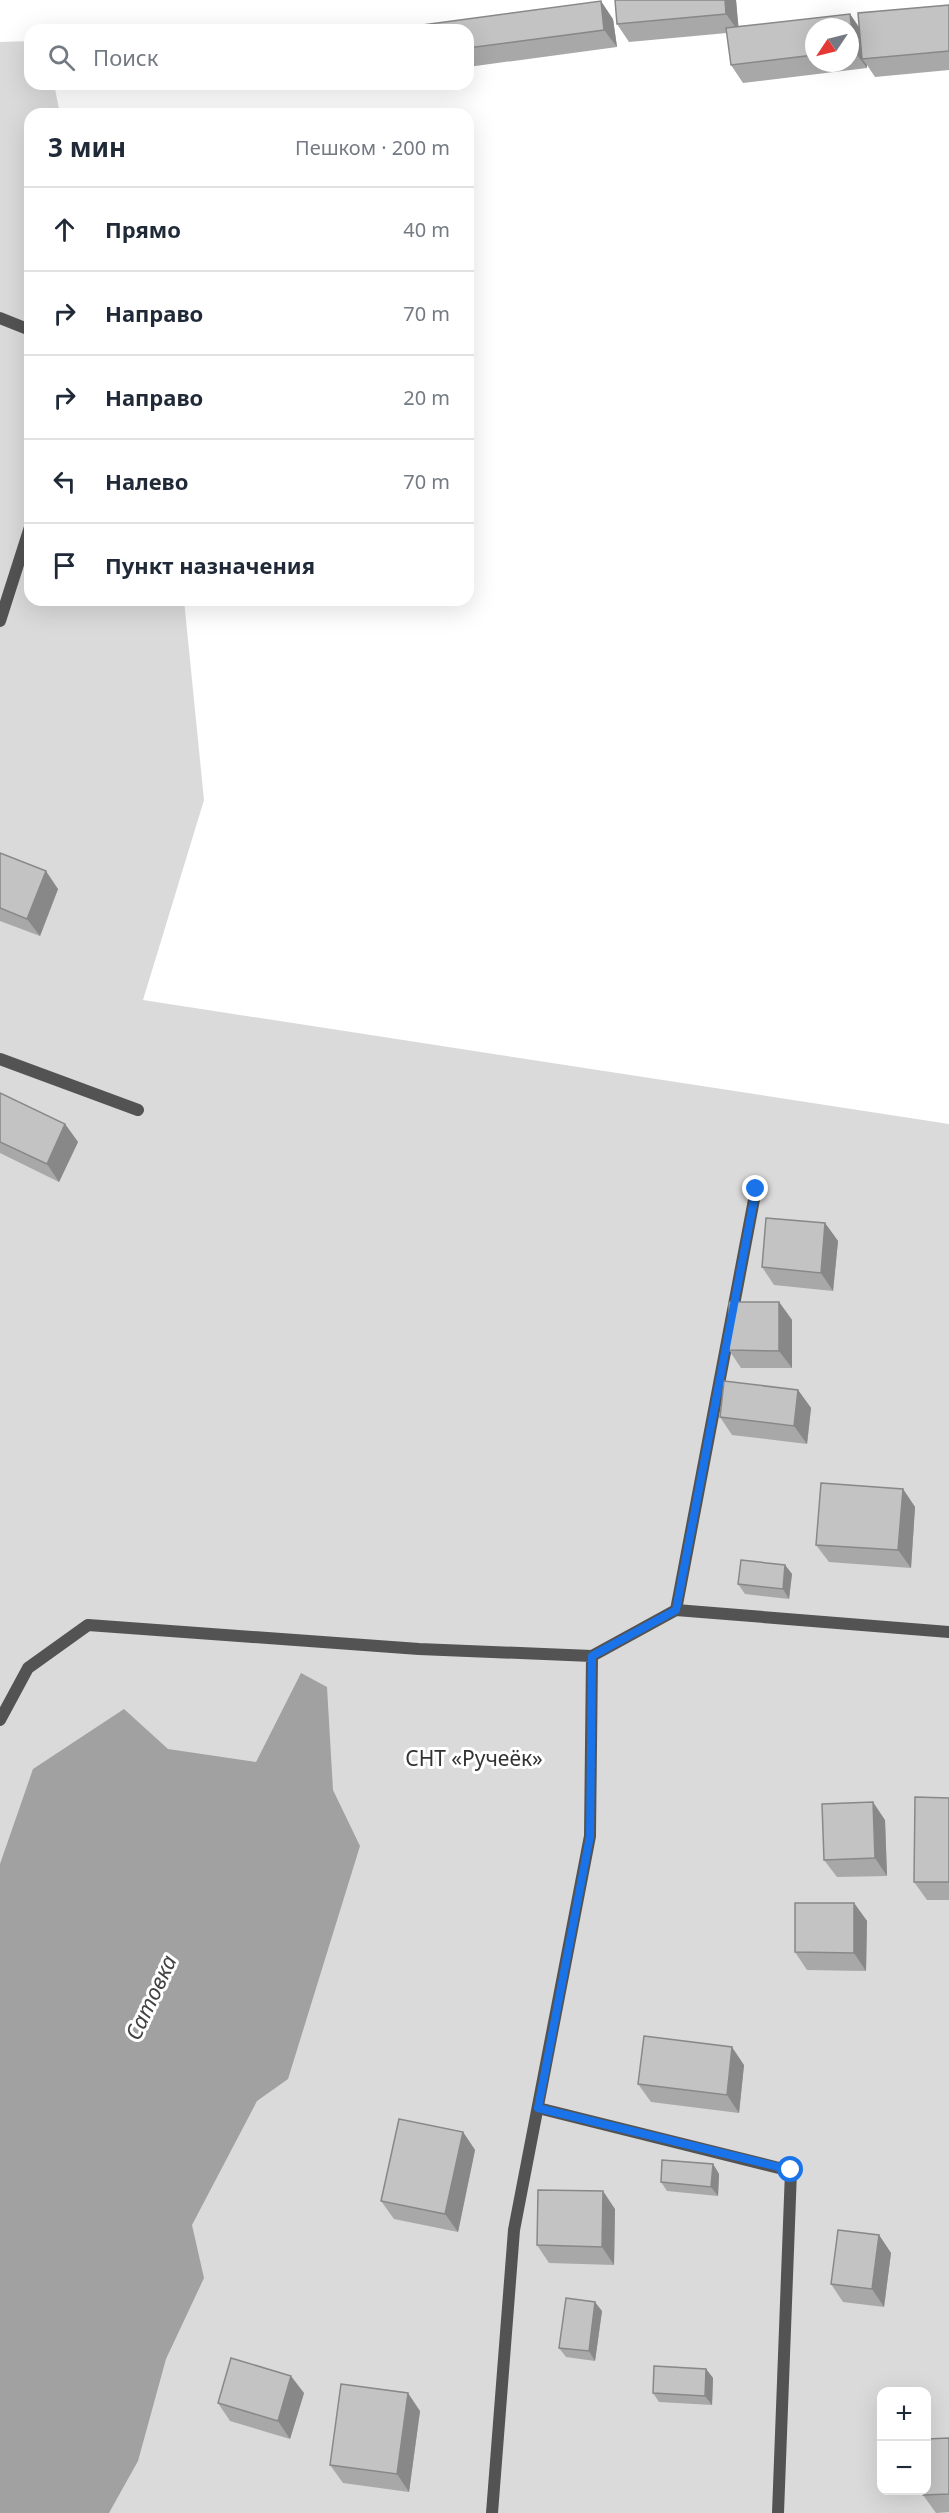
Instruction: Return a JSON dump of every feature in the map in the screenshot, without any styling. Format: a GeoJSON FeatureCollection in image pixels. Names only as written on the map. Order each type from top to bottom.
{"type":"FeatureCollection","features":[{"type":"Feature","properties":{"kind":"lane"},"geometry":{"type":"LineString","coordinates":[[0,318],[24,328]]}},
{"type":"Feature","properties":{"kind":"lane"},"geometry":{"type":"LineString","coordinates":[[0,621],[24,546]]}},
{"type":"Feature","properties":{"kind":"lane"},"geometry":{"type":"LineString","coordinates":[[0,1059],[138,1110]]}},
{"type":"Feature","properties":{"kind":"lane"},"geometry":{"type":"LineString","coordinates":[[676,1610],[756,1189]]}},
{"type":"Feature","properties":{"kind":"lane"},"geometry":{"type":"LineString","coordinates":[[0,1720],[28,1668],[88,1625],[418,1649],[592,1656],[676,1610],[949,1632]]}},
{"type":"Feature","properties":{"kind":"lane"},"geometry":{"type":"LineString","coordinates":[[492,2513],[514,2230],[590,1836],[592,1656]]}},
{"type":"Feature","properties":{"kind":"lane"},"geometry":{"type":"LineString","coordinates":[[538,2108],[791,2170],[778,2513]]}},
{"type":"Feature","properties":{"kind":"green space","name":"СНТ «Ручеёк»"},"geometry":{"type":"Polygon","coordinates":[[[24,41],[24,90],[55,90],[59,108],[24,108],[24,606],[185,606],[204,800],[143,1000],[949,1124],[949,2513],[0,2513],[0,42],[24,41]]]}},
{"type":"Feature","properties":{"kind":"water","name":"Сатовка"},"geometry":{"type":"Polygon","coordinates":[[[301,1673],[327,1687],[333,1790],[360,1846],[288,2079],[257,2101],[192,2225],[204,2278],[166,2359],[138,2461],[109,2513],[0,2513],[0,1864],[33,1769],[124,1709],[168,1749],[256,1762],[301,1673]]]}},
{"type":"Feature","properties":{"kind":"building"},"geometry":{"type":"Polygon","coordinates":[[[615,0],[725,0],[726,14],[617,24],[615,0]]]}},
{"type":"Feature","properties":{"kind":"building"},"geometry":{"type":"Polygon","coordinates":[[[601,1],[604,30],[474,47],[474,24],[430,24],[601,1]]]}},
{"type":"Feature","properties":{"kind":"building"},"geometry":{"type":"Polygon","coordinates":[[[949,5],[949,51],[862,59],[858,13],[949,5]]]}},
{"type":"Feature","properties":{"kind":"building"},"geometry":{"type":"Polygon","coordinates":[[[850,14],[850,18],[815,18],[850,14]]]}},
{"type":"Feature","properties":{"kind":"building"},"geometry":{"type":"Polygon","coordinates":[[[805,19],[805,56],[731,65],[726,28],[805,19]]]}},
{"type":"Feature","properties":{"kind":"building"},"geometry":{"type":"Polygon","coordinates":[[[0,853],[46,871],[27,919],[0,908],[0,853]]]}},
{"type":"Feature","properties":{"kind":"building"},"geometry":{"type":"Polygon","coordinates":[[[0,1093],[65,1124],[47,1164],[0,1142],[0,1093]]]}},
{"type":"Feature","properties":{"kind":"building"},"geometry":{"type":"Polygon","coordinates":[[[766,1218],[825,1223],[821,1273],[762,1267],[766,1218]]]}},
{"type":"Feature","properties":{"kind":"building"},"geometry":{"type":"Polygon","coordinates":[[[729,1302],[779,1302],[779,1351],[729,1350],[729,1302]]]}},
{"type":"Feature","properties":{"kind":"building"},"geometry":{"type":"Polygon","coordinates":[[[724,1381],[798,1390],[794,1426],[720,1417],[724,1381]]]}},
{"type":"Feature","properties":{"kind":"building"},"geometry":{"type":"Polygon","coordinates":[[[821,1483],[903,1489],[898,1550],[816,1545],[821,1483]]]}},
{"type":"Feature","properties":{"kind":"building"},"geometry":{"type":"Polygon","coordinates":[[[741,1560],[785,1565],[783,1589],[738,1584],[741,1560]]]}},
{"type":"Feature","properties":{"kind":"building"},"geometry":{"type":"Polygon","coordinates":[[[915,1797],[949,1798],[949,1882],[914,1882],[915,1797]]]}},
{"type":"Feature","properties":{"kind":"building"},"geometry":{"type":"Polygon","coordinates":[[[873,1802],[875,1858],[824,1860],[822,1804],[873,1802]]]}},
{"type":"Feature","properties":{"kind":"building"},"geometry":{"type":"Polygon","coordinates":[[[795,1903],[854,1903],[854,1953],[795,1952],[795,1903]]]}},
{"type":"Feature","properties":{"kind":"building"},"geometry":{"type":"Polygon","coordinates":[[[644,2036],[732,2047],[727,2095],[638,2084],[644,2036]]]}},
{"type":"Feature","properties":{"kind":"building"},"geometry":{"type":"Polygon","coordinates":[[[399,2119],[463,2132],[445,2214],[381,2201],[399,2119]]]}},
{"type":"Feature","properties":{"kind":"building"},"geometry":{"type":"Polygon","coordinates":[[[662,2160],[713,2164],[711,2187],[661,2182],[662,2160]]]}},
{"type":"Feature","properties":{"kind":"building"},"geometry":{"type":"Polygon","coordinates":[[[538,2190],[603,2191],[602,2247],[537,2245],[538,2190]]]}},
{"type":"Feature","properties":{"kind":"building"},"geometry":{"type":"Polygon","coordinates":[[[838,2230],[879,2235],[872,2289],[831,2284],[838,2230]]]}},
{"type":"Feature","properties":{"kind":"building"},"geometry":{"type":"Polygon","coordinates":[[[566,2298],[595,2302],[589,2351],[559,2348],[566,2298]]]}},
{"type":"Feature","properties":{"kind":"building"},"geometry":{"type":"Polygon","coordinates":[[[231,2358],[291,2376],[278,2421],[218,2403],[231,2358]]]}},
{"type":"Feature","properties":{"kind":"building"},"geometry":{"type":"Polygon","coordinates":[[[654,2366],[706,2369],[705,2396],[653,2393],[654,2366]]]}},
{"type":"Feature","properties":{"kind":"building"},"geometry":{"type":"Polygon","coordinates":[[[341,2384],[408,2393],[397,2474],[330,2465],[341,2384]]]}},
{"type":"Feature","properties":{"kind":"building"},"geometry":{"type":"Polygon","coordinates":[[[949,2438],[949,2494],[931,2495],[931,2439],[949,2438]]]}},
{"type":"Feature","properties":{"kind":"route"},"geometry":{"type":"LineString","coordinates":[[756,1189],[676,1610],[592,1656],[590,1836],[538,2108],[791,2170]]}}]}
